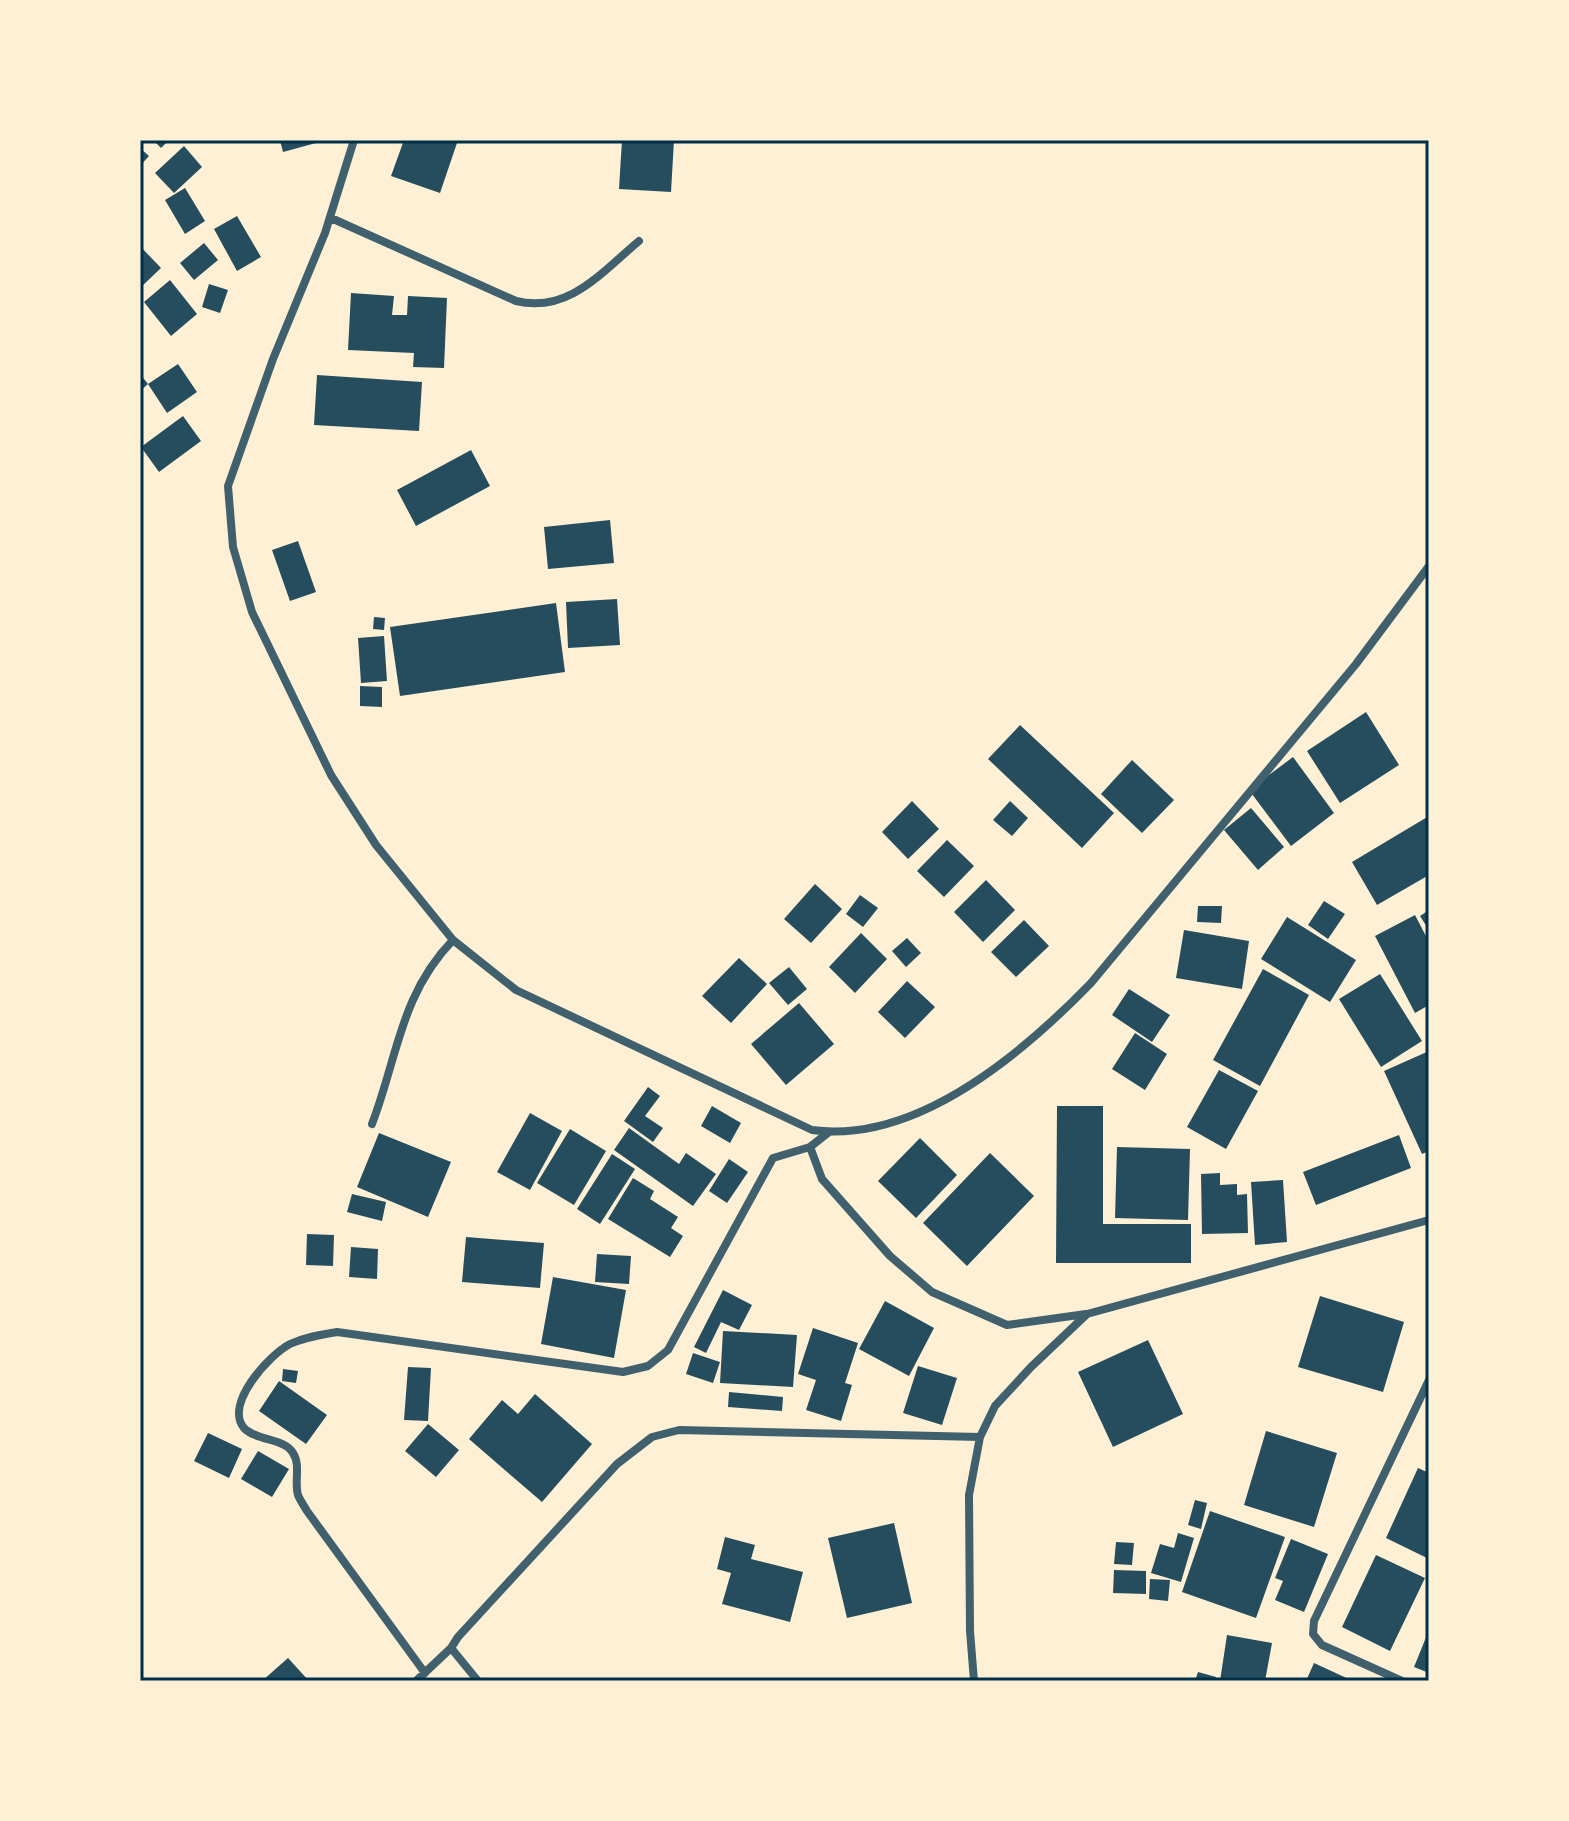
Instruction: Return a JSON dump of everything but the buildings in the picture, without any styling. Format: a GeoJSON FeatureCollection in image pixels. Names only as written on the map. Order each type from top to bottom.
{"type":"FeatureCollection","features":[{"type":"Feature","properties":{"kind":"street"},"geometry":{"type":"LineString","coordinates":[[325,233],[354,140]]}},
{"type":"Feature","properties":{"kind":"street"},"geometry":{"type":"LineString","coordinates":[[639,241],[572,296],[555,303],[534,305],[516,301],[331,218],[273,359],[228,486],[233,547],[252,612],[331,775],[376,845],[453,940],[516,990],[812,1130],[856,1132],[932,1107],[994,1067],[1052,1023],[1091,983],[1356,664],[1429,566]]}},
{"type":"Feature","properties":{"kind":"street"},"geometry":{"type":"LineString","coordinates":[[372,1124],[415,992],[429,965],[453,940]]}},
{"type":"Feature","properties":{"kind":"street"},"geometry":{"type":"LineString","coordinates":[[425,1673],[307,1511],[298,1494],[295,1455],[290,1448],[247,1431],[240,1422],[239,1409],[244,1392],[269,1360],[286,1346],[305,1337],[337,1332],[623,1372],[648,1366],[668,1350],[773,1158],[810,1147],[829,1132]]}},
{"type":"Feature","properties":{"kind":"street"},"geometry":{"type":"LineString","coordinates":[[810,1147],[822,1179],[890,1256],[932,1292],[1007,1325],[1087,1314],[1429,1220]]}},
{"type":"Feature","properties":{"kind":"street"},"geometry":{"type":"LineString","coordinates":[[974,1681],[967,1544],[969,1495],[980,1437],[995,1406],[1087,1314]]}},
{"type":"Feature","properties":{"kind":"street"},"geometry":{"type":"LineString","coordinates":[[1402,1681],[1322,1645],[1313,1634],[1314,1621],[1429,1380]]}},
{"type":"Feature","properties":{"kind":"street"},"geometry":{"type":"LineString","coordinates":[[416,1681],[451,1648],[617,1464],[652,1437],[679,1430],[980,1437]]}},
{"type":"Feature","properties":{"kind":"street"},"geometry":{"type":"LineString","coordinates":[[451,1648],[478,1681]]}}]}
